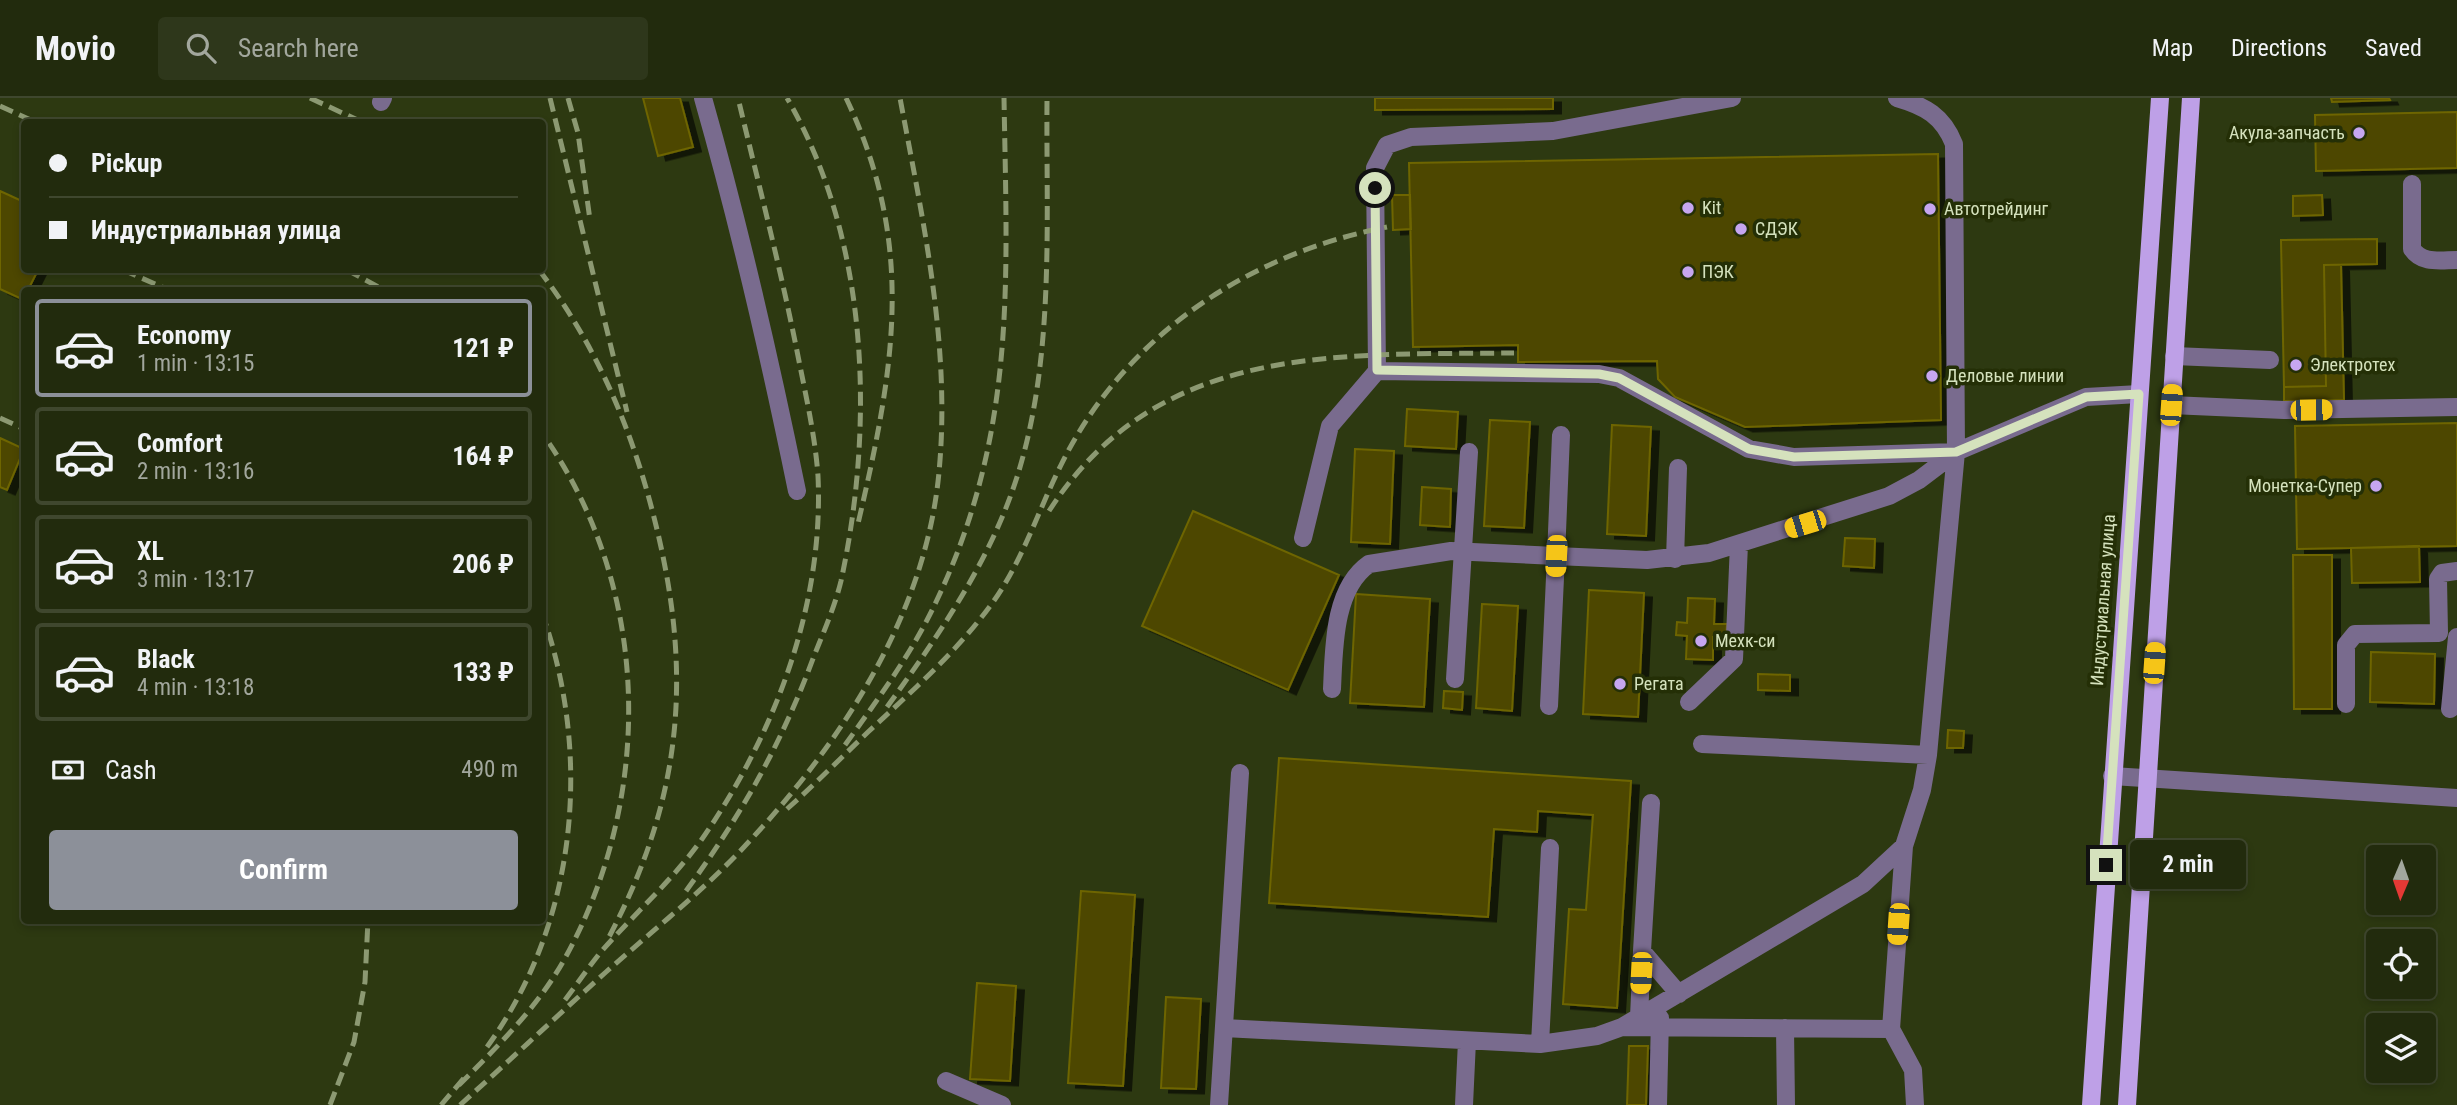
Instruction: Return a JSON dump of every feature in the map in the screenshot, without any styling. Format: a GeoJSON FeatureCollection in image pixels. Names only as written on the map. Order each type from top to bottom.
{"type":"FeatureCollection","features":[{"type":"Feature","properties":{"kind":"main road","name":"Индустриальная улица"},"geometry":{"type":"LineString","coordinates":[[2091,1105],[2160,98]]}},
{"type":"Feature","properties":{"kind":"main road"},"geometry":{"type":"LineString","coordinates":[[2127,1105],[2191,98]]}},
{"type":"Feature","properties":{"kind":"street"},"geometry":{"type":"LineString","coordinates":[[703,98],[766,339],[797,491]]}},
{"type":"Feature","properties":{"kind":"street"},"geometry":{"type":"LineString","coordinates":[[1303,538],[1330,426],[1377,370],[1375,167],[1387,145],[1411,137],[1553,131],[1732,98]]}},
{"type":"Feature","properties":{"kind":"street"},"geometry":{"type":"LineString","coordinates":[[1897,98],[1932,111],[1948,128],[1954,144],[1956,452],[1928,755],[1922,790],[1904,846],[1891,1029],[1913,1070],[1915,1105]]}},
{"type":"Feature","properties":{"kind":"street"},"geometry":{"type":"LineString","coordinates":[[2412,184],[2412,249],[2417,257],[2427,260],[2457,260]]}},
{"type":"Feature","properties":{"kind":"street"},"geometry":{"type":"LineString","coordinates":[[2174,356],[2270,360]]}},
{"type":"Feature","properties":{"kind":"street"},"geometry":{"type":"LineString","coordinates":[[1377,370],[1599,374],[1619,378],[1749,449],[1773,455],[1794,457],[1956,452]]}},
{"type":"Feature","properties":{"kind":"street"},"geometry":{"type":"LineString","coordinates":[[1332,689],[1338,616],[1359,571],[1383,560],[1463,551],[1675,559],[1739,544],[1889,496],[1919,480],[1956,452],[2086,397],[2139,394]]}},
{"type":"Feature","properties":{"kind":"street"},"geometry":{"type":"LineString","coordinates":[[2171,405],[2284,410],[2457,407]]}},
{"type":"Feature","properties":{"kind":"street"},"geometry":{"type":"LineString","coordinates":[[1549,706],[1561,435]]}},
{"type":"Feature","properties":{"kind":"street"},"geometry":{"type":"LineString","coordinates":[[1455,679],[1469,452]]}},
{"type":"Feature","properties":{"kind":"street"},"geometry":{"type":"LineString","coordinates":[[1675,559],[1678,468]]}},
{"type":"Feature","properties":{"kind":"street"},"geometry":{"type":"LineString","coordinates":[[1689,702],[1734,659],[1739,544]]}},
{"type":"Feature","properties":{"kind":"street"},"geometry":{"type":"LineString","coordinates":[[2450,709],[2451,634],[2438,579],[2442,573],[2457,571]]}},
{"type":"Feature","properties":{"kind":"street"},"geometry":{"type":"LineString","coordinates":[[2346,704],[2346,645],[2349,638],[2355,634],[2451,634]]}},
{"type":"Feature","properties":{"kind":"street"},"geometry":{"type":"LineString","coordinates":[[1702,744],[1928,755]]}},
{"type":"Feature","properties":{"kind":"street"},"geometry":{"type":"LineString","coordinates":[[1219,1105],[1240,774]]}},
{"type":"Feature","properties":{"kind":"street"},"geometry":{"type":"LineString","coordinates":[[2112,776],[2457,798]]}},
{"type":"Feature","properties":{"kind":"street"},"geometry":{"type":"LineString","coordinates":[[1639,1017],[1651,803]]}},
{"type":"Feature","properties":{"kind":"street"},"geometry":{"type":"LineString","coordinates":[[1224,1028],[1540,1044],[1597,1036],[1622,1027],[1841,899],[1904,846]]}},
{"type":"Feature","properties":{"kind":"street"},"geometry":{"type":"LineString","coordinates":[[1540,1044],[1550,848]]}},
{"type":"Feature","properties":{"kind":"street"},"geometry":{"type":"LineString","coordinates":[[1642,951],[1679,994]]}},
{"type":"Feature","properties":{"kind":"street"},"geometry":{"type":"LineString","coordinates":[[1658,1105],[1661,1005]]}},
{"type":"Feature","properties":{"kind":"street"},"geometry":{"type":"LineString","coordinates":[[1622,1027],[1891,1029]]}},
{"type":"Feature","properties":{"kind":"street"},"geometry":{"type":"LineString","coordinates":[[1785,1028],[1786,1105]]}},
{"type":"Feature","properties":{"kind":"street"},"geometry":{"type":"LineString","coordinates":[[1464,1105],[1467,1041]]}},
{"type":"Feature","properties":{"kind":"street"},"geometry":{"type":"LineString","coordinates":[[946,1081],[1002,1105]]}},
{"type":"Feature","properties":{"kind":"building"},"geometry":{"type":"Polygon","coordinates":[[[643,98],[680,98],[693,147],[658,156],[643,98]]]}},
{"type":"Feature","properties":{"kind":"building"},"geometry":{"type":"Polygon","coordinates":[[[1375,98],[1553,98],[1553,109],[1375,110],[1375,98]]]}},
{"type":"Feature","properties":{"kind":"building"},"geometry":{"type":"Polygon","coordinates":[[[2331,98],[2389,98],[2390,100],[2332,102],[2331,98]]]}},
{"type":"Feature","properties":{"kind":"building"},"geometry":{"type":"Polygon","coordinates":[[[2457,112],[2457,168],[2316,171],[2315,115],[2457,112]]]}},
{"type":"Feature","properties":{"kind":"building"},"geometry":{"type":"Polygon","coordinates":[[[1938,154],[1941,420],[1745,427],[1675,397],[1658,379],[1657,361],[1518,362],[1518,345],[1413,347],[1409,163],[1938,154]]]}},
{"type":"Feature","properties":{"kind":"building"},"geometry":{"type":"Polygon","coordinates":[[[0,191],[21,201],[21,273],[36,273],[30,287],[21,287],[21,299],[0,289],[0,191]]]}},
{"type":"Feature","properties":{"kind":"building"},"geometry":{"type":"Polygon","coordinates":[[[1392,195],[1410,195],[1411,229],[1393,230],[1392,195]]]}},
{"type":"Feature","properties":{"kind":"building"},"geometry":{"type":"Polygon","coordinates":[[[2322,195],[2323,215],[2293,216],[2293,196],[2322,195]]]}},
{"type":"Feature","properties":{"kind":"building"},"geometry":{"type":"Polygon","coordinates":[[[2377,239],[2377,264],[2324,265],[2326,386],[2284,387],[2281,240],[2377,239]]]}},
{"type":"Feature","properties":{"kind":"building"},"geometry":{"type":"Polygon","coordinates":[[[2324,265],[2341,265],[2344,400],[2284,401],[2284,387],[2326,386],[2324,265]]]}},
{"type":"Feature","properties":{"kind":"building"},"geometry":{"type":"Polygon","coordinates":[[[1407,409],[1458,412],[1456,449],[1405,446],[1407,409]]]}},
{"type":"Feature","properties":{"kind":"building"},"geometry":{"type":"Polygon","coordinates":[[[1490,420],[1530,422],[1524,528],[1484,526],[1490,420]]]}},
{"type":"Feature","properties":{"kind":"building","name":"Монетка-Супер"},"geometry":{"type":"Polygon","coordinates":[[[2457,423],[2457,546],[2297,549],[2295,426],[2457,423]]]}},
{"type":"Feature","properties":{"kind":"building"},"geometry":{"type":"Polygon","coordinates":[[[1612,425],[1651,427],[1646,536],[1607,534],[1612,425]]]}},
{"type":"Feature","properties":{"kind":"building"},"geometry":{"type":"Polygon","coordinates":[[[0,438],[21,448],[21,456],[7,490],[0,487],[0,438]]]}},
{"type":"Feature","properties":{"kind":"building"},"geometry":{"type":"Polygon","coordinates":[[[1355,449],[1394,451],[1390,544],[1351,542],[1355,449]]]}},
{"type":"Feature","properties":{"kind":"building"},"geometry":{"type":"Polygon","coordinates":[[[1422,487],[1451,489],[1450,527],[1420,525],[1422,487]]]}},
{"type":"Feature","properties":{"kind":"building"},"geometry":{"type":"Polygon","coordinates":[[[1193,511],[1339,575],[1288,690],[1142,626],[1193,511]]]}},
{"type":"Feature","properties":{"kind":"building"},"geometry":{"type":"Polygon","coordinates":[[[1845,538],[1875,539],[1874,568],[1843,566],[1845,538]]]}},
{"type":"Feature","properties":{"kind":"building"},"geometry":{"type":"Polygon","coordinates":[[[2419,546],[2420,582],[2352,583],[2351,548],[2419,546]]]}},
{"type":"Feature","properties":{"kind":"building"},"geometry":{"type":"Polygon","coordinates":[[[2293,555],[2332,555],[2332,709],[2294,709],[2293,555]]]}},
{"type":"Feature","properties":{"kind":"building"},"geometry":{"type":"Polygon","coordinates":[[[1589,590],[1644,593],[1638,717],[1583,714],[1589,590]]]}},
{"type":"Feature","properties":{"kind":"building"},"geometry":{"type":"Polygon","coordinates":[[[1356,594],[1430,599],[1424,707],[1350,703],[1356,594]]]}},
{"type":"Feature","properties":{"kind":"building"},"geometry":{"type":"Polygon","coordinates":[[[1688,598],[1715,599],[1714,624],[1727,624],[1726,637],[1713,637],[1713,660],[1686,659],[1687,636],[1676,635],[1677,622],[1687,623],[1688,598]]]}},
{"type":"Feature","properties":{"kind":"building"},"geometry":{"type":"Polygon","coordinates":[[[1482,604],[1518,606],[1512,711],[1476,708],[1482,604]]]}},
{"type":"Feature","properties":{"kind":"building"},"geometry":{"type":"Polygon","coordinates":[[[2371,652],[2435,654],[2434,704],[2370,702],[2371,652]]]}},
{"type":"Feature","properties":{"kind":"building"},"geometry":{"type":"Polygon","coordinates":[[[1758,674],[1790,675],[1790,691],[1758,690],[1758,674]]]}},
{"type":"Feature","properties":{"kind":"building"},"geometry":{"type":"Polygon","coordinates":[[[1444,691],[1463,692],[1462,710],[1443,708],[1444,691]]]}},
{"type":"Feature","properties":{"kind":"building"},"geometry":{"type":"Polygon","coordinates":[[[1948,730],[1964,731],[1963,748],[1947,748],[1948,730]]]}},
{"type":"Feature","properties":{"kind":"building"},"geometry":{"type":"Polygon","coordinates":[[[1279,758],[1631,781],[1617,1008],[1563,1004],[1569,909],[1586,910],[1593,815],[1538,811],[1537,832],[1494,829],[1488,917],[1269,903],[1279,758]]]}},
{"type":"Feature","properties":{"kind":"building"},"geometry":{"type":"Polygon","coordinates":[[[1081,891],[1135,895],[1123,1086],[1068,1083],[1081,891]]]}},
{"type":"Feature","properties":{"kind":"building"},"geometry":{"type":"Polygon","coordinates":[[[977,983],[1016,986],[1010,1081],[970,1079],[977,983]]]}},
{"type":"Feature","properties":{"kind":"building"},"geometry":{"type":"Polygon","coordinates":[[[1166,997],[1201,999],[1196,1089],[1161,1088],[1166,997]]]}},
{"type":"Feature","properties":{"kind":"building"},"geometry":{"type":"Polygon","coordinates":[[[1629,1046],[1648,1046],[1646,1105],[1627,1105],[1629,1046]]]}},
{"type":"Feature","properties":{"kind":"railway"},"geometry":{"type":"LineString","coordinates":[[310,98],[356,119]]}},
{"type":"Feature","properties":{"kind":"railway"},"geometry":{"type":"LineString","coordinates":[[550,98],[627,412]]}},
{"type":"Feature","properties":{"kind":"railway"},"geometry":{"type":"LineString","coordinates":[[568,98],[578,133],[590,220]]}},
{"type":"Feature","properties":{"kind":"railway"},"geometry":{"type":"LineString","coordinates":[[565,1000],[600,953],[690,854],[728,799],[752,756],[790,666],[813,572],[818,524],[818,476],[812,429],[783,287],[738,98]]}},
{"type":"Feature","properties":{"kind":"railway"},"geometry":{"type":"LineString","coordinates":[[686,891],[759,778],[788,719],[836,600],[852,521],[860,396],[858,334],[849,271],[835,211],[814,153],[787,98]]}},
{"type":"Feature","properties":{"kind":"railway"},"geometry":{"type":"LineString","coordinates":[[846,98],[869,153],[883,207],[891,259],[892,312],[888,364],[881,417],[857,528]]}},
{"type":"Feature","properties":{"kind":"railway"},"geometry":{"type":"LineString","coordinates":[[460,1105],[694,896],[744,847],[813,765],[844,721],[873,675],[897,627],[917,577],[931,525],[939,472],[942,425],[933,284],[900,98]]}},
{"type":"Feature","properties":{"kind":"railway"},"geometry":{"type":"LineString","coordinates":[[845,745],[894,675],[927,621],[962,539],[981,477],[994,416],[1005,293],[1004,98]]}},
{"type":"Feature","properties":{"kind":"railway"},"geometry":{"type":"LineString","coordinates":[[887,707],[961,597],[992,539],[1017,477],[1038,385],[1043,337],[1047,241],[1047,98]]}},
{"type":"Feature","properties":{"kind":"railway"},"geometry":{"type":"LineString","coordinates":[[0,106],[28,119]]}},
{"type":"Feature","properties":{"kind":"railway"},"geometry":{"type":"LineString","coordinates":[[787,809],[934,670],[979,620],[1004,586],[1061,465],[1087,419],[1119,377],[1155,340],[1196,308],[1239,280],[1286,257],[1387,227]]}},
{"type":"Feature","properties":{"kind":"railway"},"geometry":{"type":"LineString","coordinates":[[130,273],[162,287]]}},
{"type":"Feature","properties":{"kind":"railway"},"geometry":{"type":"LineString","coordinates":[[353,273],[378,287]]}},
{"type":"Feature","properties":{"kind":"railway"},"geometry":{"type":"LineString","coordinates":[[541,273],[575,323],[619,409],[650,502],[664,560],[673,616],[675,724],[668,776],[654,829],[635,882],[609,937]]}},
{"type":"Feature","properties":{"kind":"railway"},"geometry":{"type":"LineString","coordinates":[[1049,511],[1093,456],[1143,415],[1197,387],[1256,369],[1318,359],[1514,353]]}},
{"type":"Feature","properties":{"kind":"railway"},"geometry":{"type":"LineString","coordinates":[[0,418],[21,428]]}},
{"type":"Feature","properties":{"kind":"railway"},"geometry":{"type":"LineString","coordinates":[[459,1085],[529,1011],[564,960],[594,897],[614,831],[626,762],[628,693],[621,624],[605,557],[578,493],[546,440]]}},
{"type":"Feature","properties":{"kind":"railway"},"geometry":{"type":"LineString","coordinates":[[487,1047],[517,999],[541,947],[557,893],[567,837],[571,780],[568,724],[558,668],[546,627]]}},
{"type":"Feature","properties":{"kind":"railway"},"geometry":{"type":"LineString","coordinates":[[330,1105],[354,1042],[365,982],[368,924]]}},
{"type":"Feature","properties":{"kind":"railway"},"geometry":{"type":"LineString","coordinates":[[441,1105],[464,1078]]}},
{"type":"Feature","properties":{"kind":"place","name":"Акула-запчасть"},"geometry":{"type":"Point","coordinates":[2359,133]}},
{"type":"Feature","properties":{"kind":"place","name":"Kit"},"geometry":{"type":"Point","coordinates":[1688,208]}},
{"type":"Feature","properties":{"kind":"place","name":"Автотрейдинг"},"geometry":{"type":"Point","coordinates":[1930,209]}},
{"type":"Feature","properties":{"kind":"place","name":"СДЭК"},"geometry":{"type":"Point","coordinates":[1741,229]}},
{"type":"Feature","properties":{"kind":"place","name":"ПЭК"},"geometry":{"type":"Point","coordinates":[1688,272]}},
{"type":"Feature","properties":{"kind":"place","name":"Электротех"},"geometry":{"type":"Point","coordinates":[2296,365]}},
{"type":"Feature","properties":{"kind":"place","name":"Деловые линии"},"geometry":{"type":"Point","coordinates":[1932,376]}},
{"type":"Feature","properties":{"kind":"place","name":"Монетка-Супер"},"geometry":{"type":"Point","coordinates":[2376,486]}},
{"type":"Feature","properties":{"kind":"place","name":"Мехк-си"},"geometry":{"type":"Point","coordinates":[1701,641]}},
{"type":"Feature","properties":{"kind":"place","name":"Регата"},"geometry":{"type":"Point","coordinates":[1620,684]}},
{"type":"Feature","properties":{"kind":"route"},"geometry":{"type":"LineString","coordinates":[[1375,188],[1377,370],[1599,374],[1619,378],[1749,449],[1794,457],[1956,452],[2086,397],[2099,394],[2139,394],[2106,865]]}}]}
